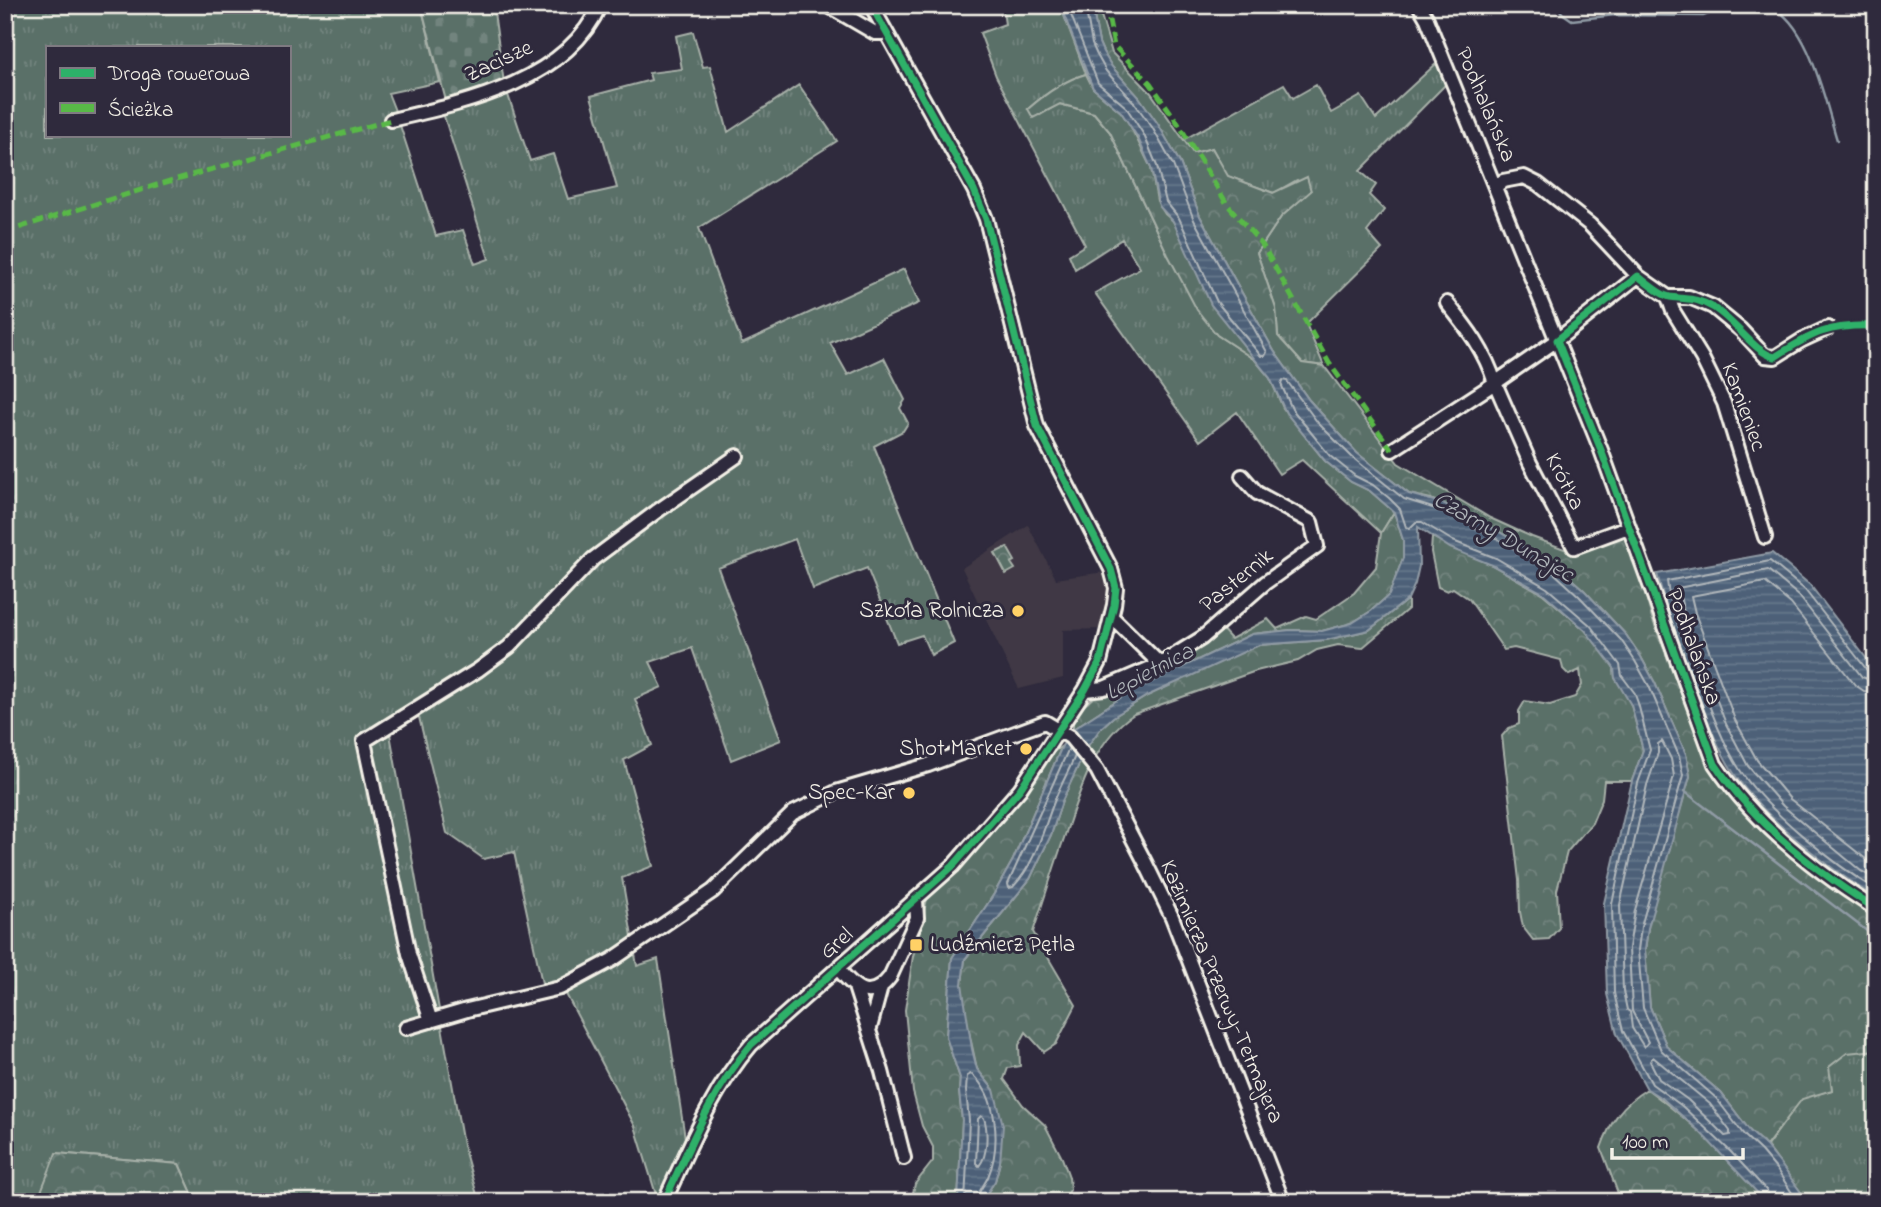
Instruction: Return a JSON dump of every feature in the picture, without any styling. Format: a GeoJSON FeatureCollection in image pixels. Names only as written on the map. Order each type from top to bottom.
{"type":"FeatureCollection","features":[{"type":"Feature","properties":{"kind":"street","name":"Zacisze"},"geometry":{"type":"LineString","coordinates":[[391,120],[444,108],[504,89],[533,75],[568,48],[594,19],[600,5]]}},
{"type":"Feature","properties":{"kind":"street"},"geometry":{"type":"LineString","coordinates":[[827,5],[844,10],[875,33],[886,33]]}},
{"type":"Feature","properties":{"kind":"street"},"geometry":{"type":"LineString","coordinates":[[406,1028],[560,988],[612,960],[713,891],[793,813],[836,792],[929,765],[1041,722],[1063,732],[1100,662],[1112,617],[1116,588],[1111,569],[1037,426],[984,212],[871,5]]}},
{"type":"Feature","properties":{"kind":"street","name":"Podhalańska"},"geometry":{"type":"LineString","coordinates":[[1419,5],[1496,186],[1601,450],[1715,764],[1742,801],[1769,827],[1843,887],[1876,909]]}},
{"type":"Feature","properties":{"kind":"street","name":"Kamieniec"},"geometry":{"type":"LineString","coordinates":[[1496,186],[1503,181],[1524,177],[1538,184],[1590,225],[1638,276],[1668,297],[1689,297],[1713,307],[1741,330],[1765,356],[1774,357],[1828,328]]}},
{"type":"Feature","properties":{"kind":"street"},"geometry":{"type":"LineString","coordinates":[[1392,450],[1557,340],[1638,276]]}},
{"type":"Feature","properties":{"kind":"street","name":"Kamieniec"},"geometry":{"type":"LineString","coordinates":[[1668,297],[1673,311],[1702,358],[1724,403],[1765,537]]}},
{"type":"Feature","properties":{"kind":"street","name":"Krótka"},"geometry":{"type":"LineString","coordinates":[[1447,303],[1476,338],[1489,362],[1495,383],[1530,463],[1574,547],[1628,527]]}},
{"type":"Feature","properties":{"kind":"street"},"geometry":{"type":"LineString","coordinates":[[431,1021],[409,954],[364,741],[478,670],[509,647],[593,559],[737,456]]}},
{"type":"Feature","properties":{"kind":"street","name":"Pasternik"},"geometry":{"type":"LineString","coordinates":[[1086,690],[1104,688],[1160,664],[1202,638],[1265,583],[1317,546],[1311,522],[1257,493],[1242,476]]}},
{"type":"Feature","properties":{"kind":"street"},"geometry":{"type":"LineString","coordinates":[[1112,617],[1160,664]]}},
{"type":"Feature","properties":{"kind":"street","name":"Kazimierza Przerwy-Tetmajera"},"geometry":{"type":"LineString","coordinates":[[1063,732],[1103,780],[1172,917],[1283,1202]]}},
{"type":"Feature","properties":{"kind":"street","name":"Grel"},"geometry":{"type":"LineString","coordinates":[[664,1202],[732,1067],[751,1045],[953,866],[1001,813],[1063,732]]}},
{"type":"Feature","properties":{"kind":"street"},"geometry":{"type":"LineString","coordinates":[[855,987],[866,991],[880,987],[890,977],[917,918],[916,900]]}},
{"type":"Feature","properties":{"kind":"street"},"geometry":{"type":"LineString","coordinates":[[838,968],[855,987],[869,1028],[904,1158]]}},
{"type":"Feature","properties":{"kind":"street"},"geometry":{"type":"LineString","coordinates":[[869,1028],[880,987]]}},
{"type":"Feature","properties":{"kind":"shaded area"},"geometry":{"type":"Polygon","coordinates":[[[1028,525],[1056,579],[1104,572],[1108,589],[1101,629],[1063,630],[1063,678],[1019,689],[962,568],[1028,525]]]}},
{"type":"Feature","properties":{"kind":"green space"},"geometry":{"type":"Polygon","coordinates":[[[5,5],[421,5],[440,82],[388,93],[436,236],[463,230],[475,264],[489,259],[443,113],[504,83],[530,161],[553,154],[568,199],[617,188],[591,96],[651,80],[649,73],[682,69],[676,36],[693,32],[703,67],[710,66],[728,132],[799,85],[837,141],[699,228],[742,344],[904,269],[919,303],[830,343],[848,375],[884,358],[905,400],[900,408],[908,423],[903,431],[874,446],[954,643],[931,655],[922,635],[897,643],[867,568],[813,589],[795,539],[718,568],[781,740],[731,760],[692,648],[650,662],[662,687],[635,699],[652,745],[624,760],[653,866],[622,878],[637,966],[658,959],[685,1138],[658,1201],[635,1126],[566,994],[543,988],[514,852],[484,859],[447,833],[418,713],[389,728],[463,1145],[479,1202],[196,1202],[179,1164],[57,1153],[37,1202],[5,1202],[5,5]]]}},
{"type":"Feature","properties":{"kind":"green space"},"geometry":{"type":"Polygon","coordinates":[[[421,5],[493,5],[504,83],[446,101],[421,5]]]}},
{"type":"Feature","properties":{"kind":"green space"},"geometry":{"type":"Polygon","coordinates":[[[1002,5],[1060,5],[1086,74],[1055,88],[1028,109],[1040,115],[1059,104],[1094,113],[1110,132],[1168,255],[1217,335],[1255,360],[1270,378],[1283,408],[1325,461],[1351,482],[1370,491],[1394,512],[1381,533],[1302,460],[1279,474],[1237,412],[1200,441],[1095,293],[1140,268],[1122,239],[1075,269],[1069,255],[1085,245],[996,76],[980,33],[1005,24],[1002,5]]]}},
{"type":"Feature","properties":{"kind":"green space"},"geometry":{"type":"Polygon","coordinates":[[[1092,5],[1098,5],[1112,53],[1151,93],[1193,153],[1212,148],[1228,176],[1273,193],[1307,177],[1311,191],[1281,217],[1257,253],[1276,309],[1278,336],[1302,363],[1324,366],[1398,463],[1490,518],[1575,553],[1623,535],[1709,766],[1741,810],[1832,888],[1876,915],[1876,1050],[1847,1053],[1829,1067],[1832,1090],[1802,1099],[1766,1146],[1750,1131],[1721,1093],[1667,1047],[1650,1007],[1645,950],[1650,914],[1690,776],[1686,754],[1641,657],[1626,635],[1584,590],[1558,567],[1496,530],[1431,499],[1409,494],[1357,453],[1309,400],[1274,351],[1232,275],[1200,216],[1180,163],[1158,124],[1103,52],[1092,5]]]}},
{"type":"Feature","properties":{"kind":"green space"},"geometry":{"type":"Polygon","coordinates":[[[1438,62],[1446,84],[1360,171],[1376,185],[1369,195],[1384,210],[1367,232],[1382,249],[1306,324],[1324,366],[1302,363],[1278,336],[1276,309],[1257,253],[1281,217],[1310,191],[1297,180],[1274,193],[1227,176],[1212,148],[1193,154],[1183,140],[1284,84],[1293,98],[1316,85],[1331,113],[1361,96],[1376,119],[1438,62]]]}},
{"type":"Feature","properties":{"kind":"green space"},"geometry":{"type":"Polygon","coordinates":[[[1086,74],[1093,88],[1121,112],[1130,125],[1151,168],[1157,201],[1173,221],[1255,360],[1217,335],[1197,310],[1110,132],[1094,113],[1060,104],[1033,118],[1028,109],[1034,103],[1062,84],[1086,74]]]}},
{"type":"Feature","properties":{"kind":"green space"},"geometry":{"type":"Polygon","coordinates":[[[1394,512],[1403,540],[1403,558],[1389,595],[1371,611],[1352,623],[1322,631],[1291,630],[1252,634],[1128,693],[1073,729],[1077,712],[1096,695],[1220,627],[1231,639],[1268,619],[1277,629],[1306,616],[1316,619],[1354,593],[1376,567],[1381,533],[1394,512]]]}},
{"type":"Feature","properties":{"kind":"green space"},"geometry":{"type":"Polygon","coordinates":[[[1432,537],[1492,565],[1543,594],[1585,630],[1609,659],[1615,678],[1628,695],[1631,705],[1643,750],[1632,781],[1604,781],[1602,799],[1592,823],[1567,852],[1557,890],[1559,928],[1549,939],[1533,940],[1523,927],[1502,736],[1509,728],[1519,724],[1519,711],[1525,701],[1550,705],[1575,697],[1582,685],[1580,670],[1569,675],[1563,669],[1561,660],[1514,648],[1504,650],[1469,599],[1453,588],[1447,591],[1438,587],[1431,552],[1432,537]]]}},
{"type":"Feature","properties":{"kind":"green space"},"geometry":{"type":"Polygon","coordinates":[[[1007,547],[1015,561],[1011,563],[1015,569],[1006,574],[995,553],[1007,547]]]}},
{"type":"Feature","properties":{"kind":"green space"},"geometry":{"type":"Polygon","coordinates":[[[1408,599],[1408,609],[1362,648],[1338,645],[1317,650],[1298,661],[1256,671],[1134,714],[1107,740],[1080,790],[1033,932],[1076,1005],[1056,1044],[1044,1052],[1026,1032],[1019,1045],[1020,1066],[1008,1068],[1004,1079],[1023,1105],[1045,1125],[1062,1158],[1069,1177],[1070,1190],[1063,1202],[981,1202],[995,1181],[1000,1162],[994,1090],[977,1069],[963,1004],[965,959],[1030,879],[1087,747],[1113,717],[1147,696],[1209,666],[1259,645],[1326,640],[1369,630],[1408,599]]]}},
{"type":"Feature","properties":{"kind":"green space"},"geometry":{"type":"Polygon","coordinates":[[[1062,746],[1013,860],[952,958],[946,1037],[960,1078],[962,1120],[958,1202],[911,1202],[915,1184],[933,1161],[933,1147],[922,1126],[913,1092],[905,1010],[913,956],[927,899],[981,844],[1022,795],[1052,753],[1062,746]]]}},
{"type":"Feature","properties":{"kind":"green space"},"geometry":{"type":"Polygon","coordinates":[[[1876,1050],[1876,1202],[1808,1202],[1767,1146],[1802,1098],[1832,1090],[1828,1067],[1847,1052],[1876,1050]]]}},
{"type":"Feature","properties":{"kind":"green space"},"geometry":{"type":"Polygon","coordinates":[[[1647,1089],[1710,1141],[1766,1202],[1625,1202],[1619,1196],[1601,1148],[1618,1114],[1647,1089]]]}},
{"type":"Feature","properties":{"kind":"green space"},"geometry":{"type":"Polygon","coordinates":[[[56,1153],[179,1164],[196,1202],[37,1202],[56,1153]]]}},
{"type":"Feature","properties":{"kind":"water","name":"Czarny Dunajec"},"geometry":{"type":"Polygon","coordinates":[[[1060,5],[1092,5],[1103,52],[1158,124],[1180,163],[1200,216],[1232,275],[1274,351],[1309,400],[1357,453],[1409,494],[1445,504],[1496,530],[1558,567],[1584,590],[1626,635],[1641,657],[1686,754],[1690,776],[1648,928],[1645,950],[1650,1007],[1667,1047],[1721,1093],[1750,1131],[1782,1166],[1808,1202],[1766,1202],[1700,1132],[1663,1099],[1647,1089],[1617,1034],[1607,994],[1604,903],[1632,781],[1643,750],[1631,705],[1615,678],[1614,668],[1585,630],[1543,593],[1492,565],[1450,548],[1418,527],[1419,566],[1408,599],[1369,630],[1326,640],[1259,645],[1147,696],[1113,717],[1087,747],[1030,879],[965,959],[962,984],[972,1049],[977,1069],[994,1090],[1003,1125],[1000,1162],[995,1181],[981,1202],[958,1202],[962,1120],[960,1078],[946,1037],[952,958],[1013,860],[1062,746],[1073,729],[1128,693],[1252,634],[1291,630],[1322,631],[1352,623],[1389,595],[1403,558],[1403,540],[1394,512],[1370,491],[1351,482],[1325,461],[1286,413],[1270,378],[1211,305],[1173,221],[1159,206],[1151,168],[1138,138],[1121,112],[1093,88],[1060,5]]]}},
{"type":"Feature","properties":{"kind":"water"},"geometry":{"type":"Polygon","coordinates":[[[1772,553],[1810,585],[1876,671],[1876,898],[1839,873],[1780,825],[1735,775],[1718,745],[1696,692],[1657,574],[1772,553]]]}},
{"type":"Feature","properties":{"kind":"waterway"},"geometry":{"type":"LineString","coordinates":[[1557,5],[1562,13],[1572,20],[1615,15],[1703,16],[1734,5]]}},
{"type":"Feature","properties":{"kind":"waterway"},"geometry":{"type":"LineString","coordinates":[[1767,5],[1782,13],[1804,44],[1821,84],[1837,140]]}},
{"type":"Feature","properties":{"kind":"waterway"},"geometry":{"type":"LineString","coordinates":[[1684,791],[1876,938]]}},
{"type":"Feature","properties":{"kind":"marked path"},"geometry":{"type":"LineString","coordinates":[[1106,5],[1114,46],[1150,83],[1227,204],[1263,246],[1329,363],[1392,450]]}},
{"type":"Feature","properties":{"kind":"marked path"},"geometry":{"type":"LineString","coordinates":[[5,232],[173,180],[391,120]]}},
{"type":"Feature","properties":{"kind":"cycle path"},"geometry":{"type":"LineString","coordinates":[[664,1202],[713,1100],[751,1045],[953,866],[1020,789],[1085,690],[1100,662],[1114,605],[1116,588],[1111,569],[1037,426],[986,219],[974,190],[871,5]]}},
{"type":"Feature","properties":{"kind":"cycle path"},"geometry":{"type":"LineString","coordinates":[[1876,326],[1846,327],[1822,332],[1775,357],[1759,349],[1712,307],[1696,300],[1666,296],[1638,276],[1557,340],[1601,450],[1715,764],[1748,807],[1788,845],[1831,879],[1876,909]]}},
{"type":"Feature","properties":{"kind":"place","name":"Szkoła Rolnicza"},"geometry":{"type":"Point","coordinates":[1018,611]}},
{"type":"Feature","properties":{"kind":"place","name":"Shot Market"},"geometry":{"type":"Point","coordinates":[1026,749]}},
{"type":"Feature","properties":{"kind":"place","name":"Spec-Kar"},"geometry":{"type":"Point","coordinates":[909,793]}},
{"type":"Feature","properties":{"kind":"place","name":"Ludźmierz Pętla"},"geometry":{"type":"Point","coordinates":[916,945]}},
{"type":"Feature","properties":{"kind":"water label","name":"Lepietnica"},"geometry":{"type":"Point","coordinates":[1150,673]}}]}
